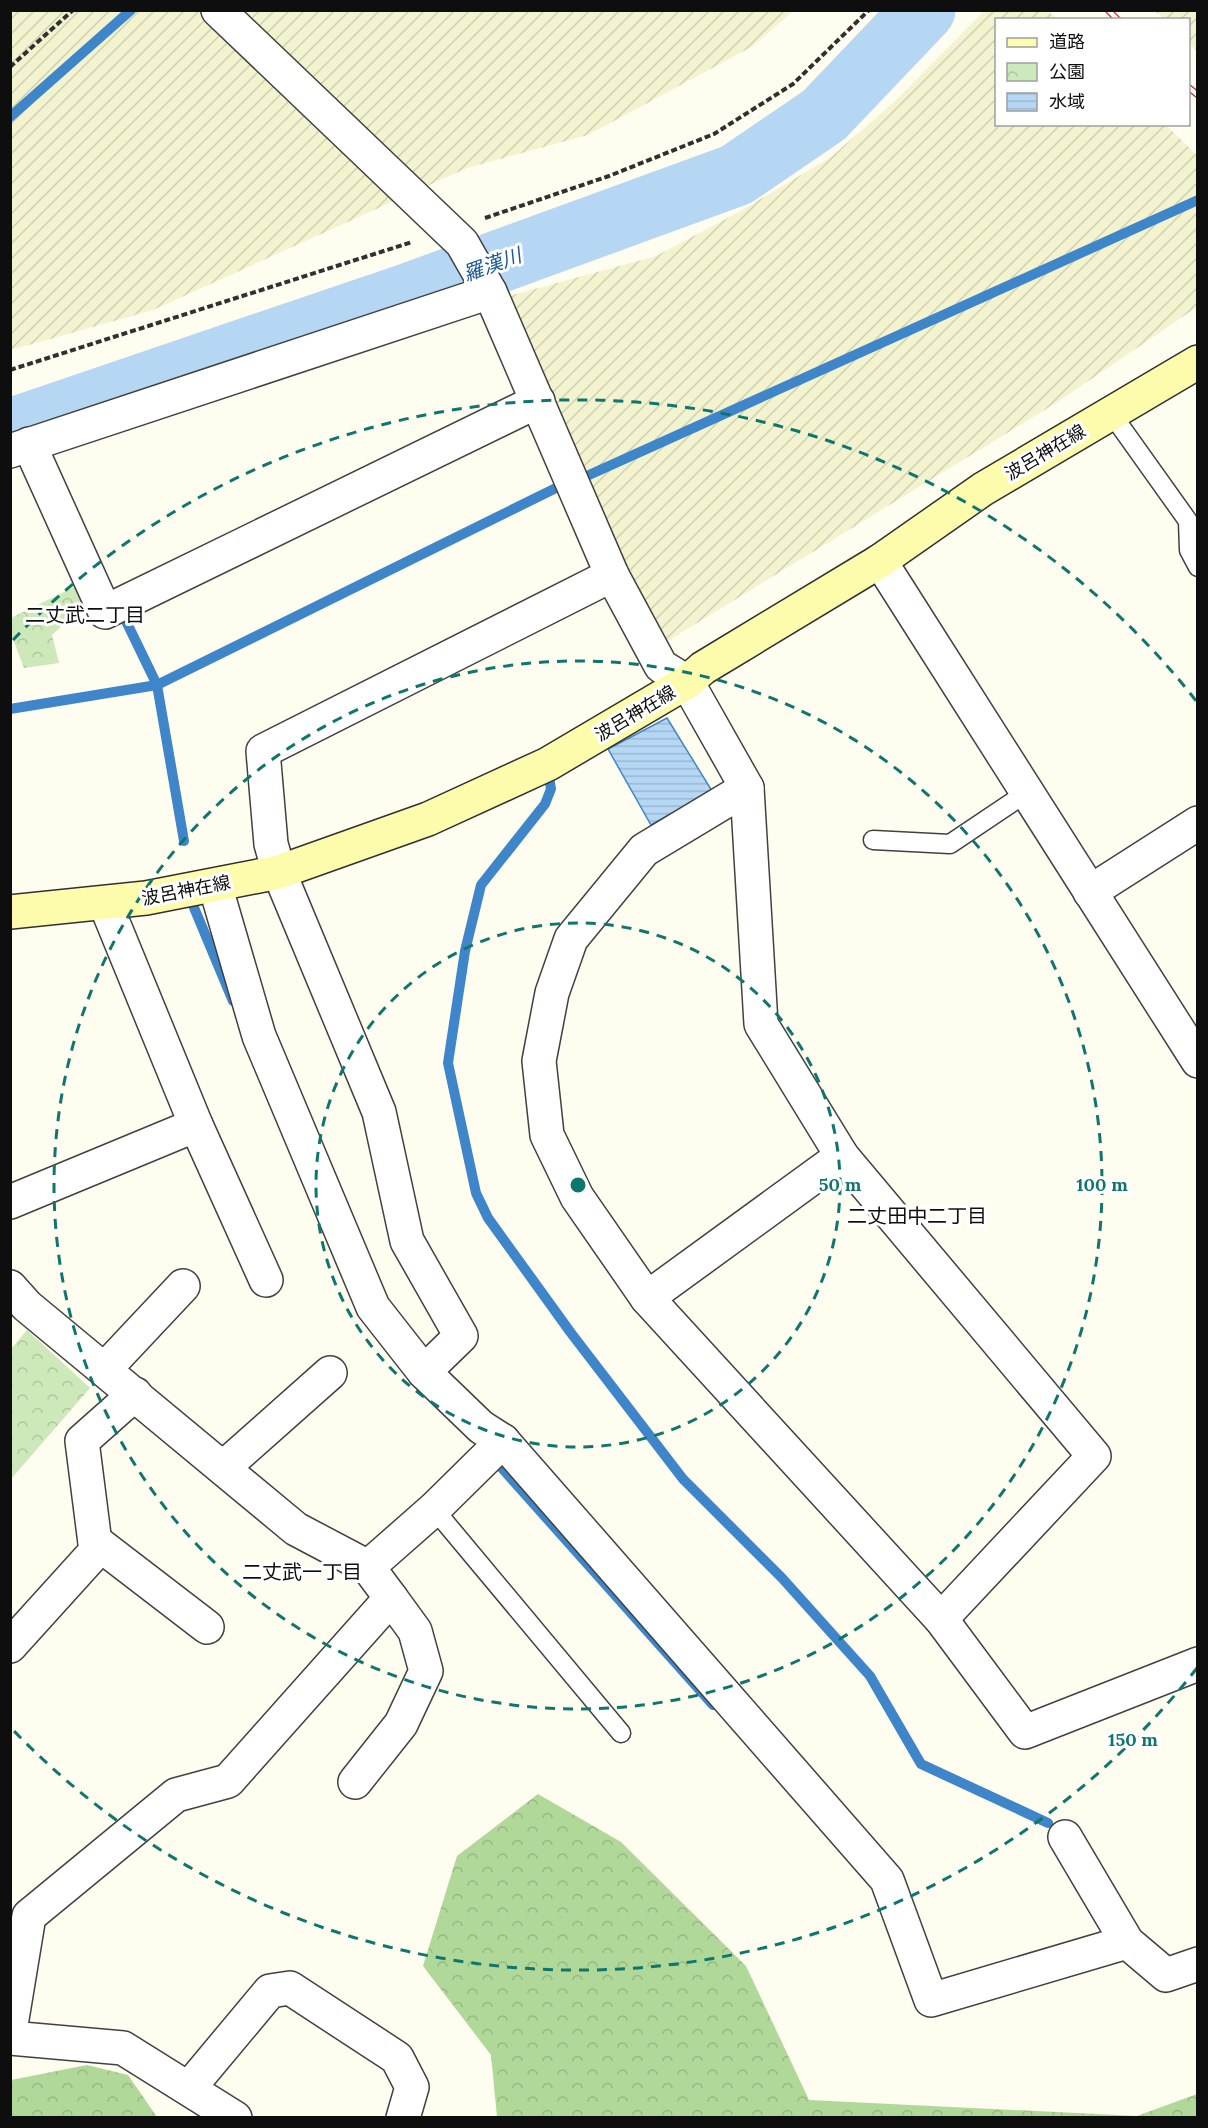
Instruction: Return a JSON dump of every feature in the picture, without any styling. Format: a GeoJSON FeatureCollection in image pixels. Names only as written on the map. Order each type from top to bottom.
{"type":"FeatureCollection","features":[{"type":"Feature","properties":{"kind":"main road","name":"波呂神在線"},"geometry":{"type":"LineString","coordinates":[[10,912],[146,898],[279,872],[428,819],[548,764],[687,682],[703,668],[880,561],[983,489],[1197,362]]}},
{"type":"Feature","properties":{"kind":"street"},"geometry":{"type":"LineString","coordinates":[[218,10],[455,236],[490,292],[612,575],[661,666],[687,682],[747,788],[761,1024],[842,1156],[1094,1456],[941,1619]]}},
{"type":"Feature","properties":{"kind":"street"},"geometry":{"type":"LineString","coordinates":[[490,292],[20,448],[105,612],[538,401]]}},
{"type":"Feature","properties":{"kind":"street"},"geometry":{"type":"LineString","coordinates":[[880,561],[1090,892],[1192,1041]]}},
{"type":"Feature","properties":{"kind":"street"},"geometry":{"type":"LineString","coordinates":[[424,1372],[461,1336],[407,1241],[379,1112],[279,872],[271,844],[263,751],[612,575]]}},
{"type":"Feature","properties":{"kind":"street"},"geometry":{"type":"LineString","coordinates":[[747,788],[644,850],[571,939],[552,993],[539,1061],[547,1135],[577,1197],[647,1298],[941,1619],[1025,1732],[1197,1664]]}},
{"type":"Feature","properties":{"kind":"street"},"geometry":{"type":"LineString","coordinates":[[1090,892],[1197,823]]}},
{"type":"Feature","properties":{"kind":"street"},"geometry":{"type":"LineString","coordinates":[[215,885],[259,1036],[373,1307],[424,1372],[481,1427],[493,1450],[887,1880],[931,2000],[1127,1942]]}},
{"type":"Feature","properties":{"kind":"street"},"geometry":{"type":"LineString","coordinates":[[105,903],[196,1125],[266,1280]]}},
{"type":"Feature","properties":{"kind":"street"},"geometry":{"type":"LineString","coordinates":[[10,1202],[196,1125]]}},
{"type":"Feature","properties":{"kind":"street"},"geometry":{"type":"LineString","coordinates":[[647,1298],[842,1156]]}},
{"type":"Feature","properties":{"kind":"street"},"geometry":{"type":"LineString","coordinates":[[105,1369],[183,1286]]}},
{"type":"Feature","properties":{"kind":"street"},"geometry":{"type":"LineString","coordinates":[[16,1306],[105,1369],[296,1529],[368,1567],[415,1631],[426,1671],[401,1724],[355,1782]]}},
{"type":"Feature","properties":{"kind":"street"},"geometry":{"type":"LineString","coordinates":[[223,1468],[330,1373]]}},
{"type":"Feature","properties":{"kind":"street"},"geometry":{"type":"LineString","coordinates":[[10,1646],[96,1551],[82,1441],[135,1394]]}},
{"type":"Feature","properties":{"kind":"street"},"geometry":{"type":"LineString","coordinates":[[368,1567],[434,1509],[493,1450]]}},
{"type":"Feature","properties":{"kind":"street"},"geometry":{"type":"LineString","coordinates":[[95,1541],[207,1627]]}},
{"type":"Feature","properties":{"kind":"street"},"geometry":{"type":"LineString","coordinates":[[10,2031],[29,1916],[176,1795],[228,1781],[391,1598]]}},
{"type":"Feature","properties":{"kind":"street"},"geometry":{"type":"LineString","coordinates":[[1065,1837],[1127,1942],[1166,1975],[1197,1964]]}},
{"type":"Feature","properties":{"kind":"street"},"geometry":{"type":"LineString","coordinates":[[189,2088],[270,1991],[290,1988],[397,2058],[412,2087],[403,2118]]}},
{"type":"Feature","properties":{"kind":"street"},"geometry":{"type":"LineString","coordinates":[[10,2038],[123,2048],[235,2118]]}},
{"type":"Feature","properties":{"kind":"lane"},"geometry":{"type":"LineString","coordinates":[[1111,413],[1188,521],[1189,550],[1197,567]]}},
{"type":"Feature","properties":{"kind":"lane"},"geometry":{"type":"LineString","coordinates":[[873,840],[950,844],[1026,793]]}},
{"type":"Feature","properties":{"kind":"lane"},"geometry":{"type":"LineString","coordinates":[[434,1509],[621,1732]]}},
{"type":"Feature","properties":{"kind":"path"},"geometry":{"type":"LineString","coordinates":[[10,67],[73,10]]}},
{"type":"Feature","properties":{"kind":"path"},"geometry":{"type":"LineString","coordinates":[[10,370],[455,236],[714,134],[793,84],[869,10]]}},
{"type":"Feature","properties":{"kind":"green space"},"geometry":{"type":"Polygon","coordinates":[[[11,11],[793,11],[753,46],[588,135],[467,168],[153,310],[11,350],[11,11]]]}},
{"type":"Feature","properties":{"kind":"green space"},"geometry":{"type":"Polygon","coordinates":[[[984,11],[1048,11],[1056,18],[995,18],[995,126],[1167,126],[1197,155],[1197,307],[1056,403],[661,645],[502,298],[656,256],[739,212],[831,157],[894,102],[984,11]]]}},
{"type":"Feature","properties":{"kind":"green space"},"geometry":{"type":"Polygon","coordinates":[[[1155,11],[1197,11],[1197,51],[1190,44],[1190,18],[1163,18],[1155,11]]]}},
{"type":"Feature","properties":{"kind":"green space"},"geometry":{"type":"Polygon","coordinates":[[[76,586],[84,604],[52,635],[59,663],[24,668],[11,634],[11,618],[76,586]]]}},
{"type":"Feature","properties":{"kind":"green space"},"geometry":{"type":"Polygon","coordinates":[[[27,1330],[90,1388],[11,1479],[11,1349],[27,1330]]]}},
{"type":"Feature","properties":{"kind":"green space"},"geometry":{"type":"Polygon","coordinates":[[[538,1794],[621,1842],[746,1966],[809,2100],[1137,2116],[1197,2094],[1197,2117],[497,2117],[491,2055],[423,1966],[457,1856],[538,1794]]]}},
{"type":"Feature","properties":{"kind":"green space"},"geometry":{"type":"Polygon","coordinates":[[[87,2065],[128,2075],[157,2117],[11,2117],[11,2080],[87,2065]]]}},
{"type":"Feature","properties":{"kind":"water"},"geometry":{"type":"Polygon","coordinates":[[[667,718],[712,791],[651,825],[608,749],[667,718]]]}},
{"type":"Feature","properties":{"kind":"waterway"},"geometry":{"type":"LineString","coordinates":[[10,117],[131,10]]}},
{"type":"Feature","properties":{"kind":"waterway","name":"羅漢川"},"geometry":{"type":"LineString","coordinates":[[10,430],[407,295],[736,175],[824,115],[924,10]]}},
{"type":"Feature","properties":{"kind":"waterway"},"geometry":{"type":"LineString","coordinates":[[589,475],[1198,200]]}},
{"type":"Feature","properties":{"kind":"waterway"},"geometry":{"type":"LineString","coordinates":[[10,709],[157,685],[556,488]]}},
{"type":"Feature","properties":{"kind":"waterway"},"geometry":{"type":"LineString","coordinates":[[125,619],[157,685],[184,841]]}},
{"type":"Feature","properties":{"kind":"waterway"},"geometry":{"type":"LineString","coordinates":[[549,777],[551,789],[545,804],[481,885],[465,951],[448,1063],[476,1193],[488,1218],[571,1333],[683,1479],[782,1578],[870,1676],[921,1764],[1048,1823]]}},
{"type":"Feature","properties":{"kind":"waterway"},"geometry":{"type":"LineString","coordinates":[[190,898],[233,1001]]}},
{"type":"Feature","properties":{"kind":"waterway"},"geometry":{"type":"LineString","coordinates":[[492,1457],[713,1705]]}},
{"type":"Feature","properties":{"kind":"railway"},"geometry":{"type":"LineString","coordinates":[[1108,10],[1116,18]]}},
{"type":"Feature","properties":{"kind":"railway"},"geometry":{"type":"LineString","coordinates":[[1190,89],[1198,95]]}},
{"type":"Feature","properties":{"kind":"district","name":"二丈武二丁目"},"geometry":{"type":"Point","coordinates":[85,614]}},
{"type":"Feature","properties":{"kind":"district","name":"二丈田中二丁目"},"geometry":{"type":"Point","coordinates":[917,1215]}},
{"type":"Feature","properties":{"kind":"district","name":"二丈武一丁目"},"geometry":{"type":"Point","coordinates":[302,1571]}}]}
